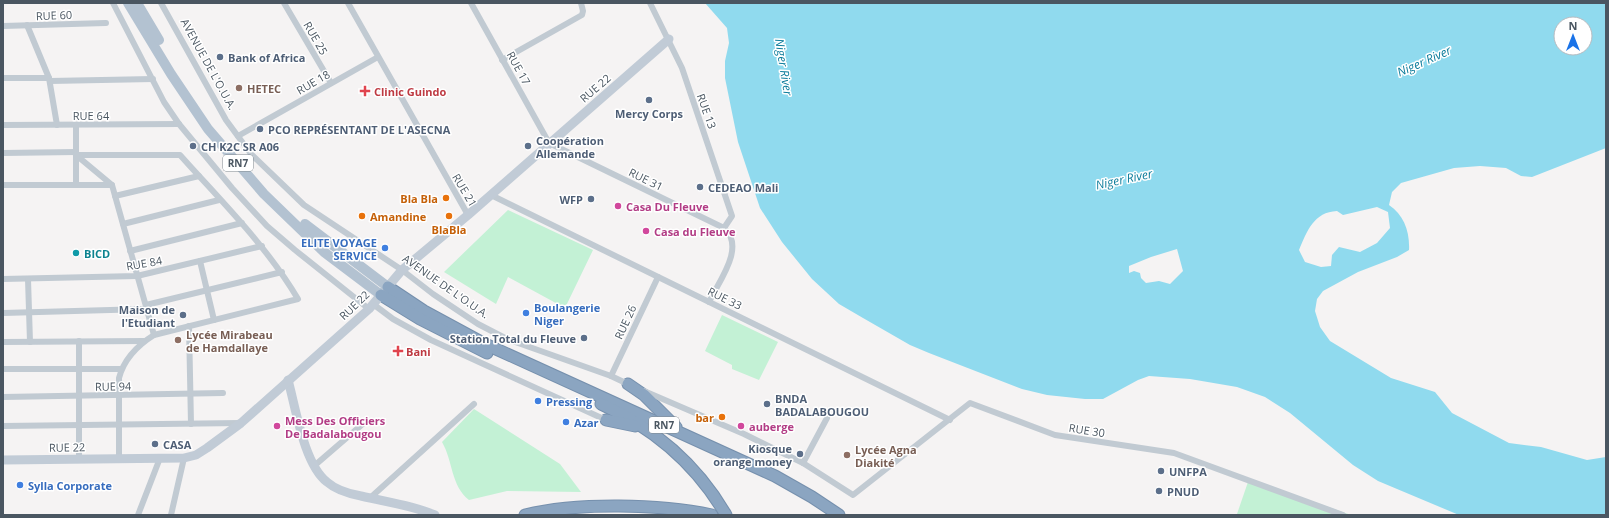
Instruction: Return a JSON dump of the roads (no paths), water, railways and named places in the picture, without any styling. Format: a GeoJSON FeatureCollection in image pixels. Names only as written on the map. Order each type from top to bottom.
{"type":"FeatureCollection","features":[{"type":"Feature","properties":{"kind":"highway","name":"RN7"},"geometry":{"type":"LineString","coordinates":[[384,291],[420,319],[458,339],[610,409],[648,430],[680,455],[726,515]]}},
{"type":"Feature","properties":{"kind":"highway","name":"RN7"},"geometry":{"type":"LineString","coordinates":[[384,291],[485,344],[775,476],[812,497],[839,515]]}},
{"type":"Feature","properties":{"kind":"highway"},"geometry":{"type":"LineString","coordinates":[[628,384],[644,395],[680,432]]}},
{"type":"Feature","properties":{"kind":"highway"},"geometry":{"type":"LineString","coordinates":[[606,420],[648,430]]}},
{"type":"Feature","properties":{"kind":"highway"},"geometry":{"type":"LineString","coordinates":[[525,515],[575,509],[625,506],[708,514]]}},
{"type":"Feature","properties":{"kind":"main road","name":"RN7"},"geometry":{"type":"LineString","coordinates":[[128,3],[171,74],[208,129],[264,194],[324,252],[384,291]]}},
{"type":"Feature","properties":{"kind":"main road","name":"RN7"},"geometry":{"type":"LineString","coordinates":[[137,3],[177,72],[216,128],[269,190],[310,229],[384,291]]}},
{"type":"Feature","properties":{"kind":"street"},"geometry":{"type":"LineString","coordinates":[[113,3],[164,102],[179,124],[232,188],[267,226],[371,306],[393,319],[432,340],[606,420]]}},
{"type":"Feature","properties":{"kind":"street","name":"AVENUE DE L'O.U.A."},"geometry":{"type":"LineString","coordinates":[[161,3],[226,120],[251,154],[304,204],[402,270],[478,324],[507,339],[611,376],[744,434],[803,463],[853,495]]}},
{"type":"Feature","properties":{"kind":"street","name":"RUE 25"},"geometry":{"type":"LineString","coordinates":[[284,3],[331,83]]}},
{"type":"Feature","properties":{"kind":"street","name":"RUE 21"},"geometry":{"type":"LineString","coordinates":[[348,3],[468,215]]}},
{"type":"Feature","properties":{"kind":"street","name":"RUE 17"},"geometry":{"type":"LineString","coordinates":[[471,3],[549,143]]}},
{"type":"Feature","properties":{"kind":"street","name":"RUE 13"},"geometry":{"type":"LineString","coordinates":[[650,3],[682,68],[732,216],[724,228]]}},
{"type":"Feature","properties":{"kind":"street"},"geometry":{"type":"LineString","coordinates":[[502,60],[582,15],[582,4]]}},
{"type":"Feature","properties":{"kind":"street","name":"RUE 60"},"geometry":{"type":"LineString","coordinates":[[3,26],[106,23]]}},
{"type":"Feature","properties":{"kind":"street"},"geometry":{"type":"LineString","coordinates":[[27,25],[50,80],[57,125]]}},
{"type":"Feature","properties":{"kind":"street","name":"RUE 22"},"geometry":{"type":"LineString","coordinates":[[3,460],[184,458],[196,455],[240,423],[371,306],[402,270],[468,215],[669,39]]}},
{"type":"Feature","properties":{"kind":"street","name":"RUE 18"},"geometry":{"type":"LineString","coordinates":[[238,136],[378,57]]}},
{"type":"Feature","properties":{"kind":"street"},"geometry":{"type":"LineString","coordinates":[[3,78],[50,80],[153,79]]}},
{"type":"Feature","properties":{"kind":"street","name":"RUE 64"},"geometry":{"type":"LineString","coordinates":[[3,125],[179,124]]}},
{"type":"Feature","properties":{"kind":"street"},"geometry":{"type":"LineString","coordinates":[[76,125],[76,185]]}},
{"type":"Feature","properties":{"kind":"street","name":"RUE 31"},"geometry":{"type":"LineString","coordinates":[[549,143],[724,228]]}},
{"type":"Feature","properties":{"kind":"street"},"geometry":{"type":"LineString","coordinates":[[3,153],[180,155],[262,246],[282,272],[298,299],[154,335],[144,341],[129,357],[121,369],[118,396],[119,459]]}},
{"type":"Feature","properties":{"kind":"street"},"geometry":{"type":"LineString","coordinates":[[76,154],[112,185],[154,335]]}},
{"type":"Feature","properties":{"kind":"street"},"geometry":{"type":"LineString","coordinates":[[115,196],[199,176]]}},
{"type":"Feature","properties":{"kind":"street"},"geometry":{"type":"LineString","coordinates":[[3,185],[112,185]]}},
{"type":"Feature","properties":{"kind":"street","name":"RUE 33"},"geometry":{"type":"LineString","coordinates":[[492,194],[950,420]]}},
{"type":"Feature","properties":{"kind":"street"},"geometry":{"type":"LineString","coordinates":[[123,224],[219,200]]}},
{"type":"Feature","properties":{"kind":"street"},"geometry":{"type":"LineString","coordinates":[[130,251],[242,223]]}},
{"type":"Feature","properties":{"kind":"street"},"geometry":{"type":"LineString","coordinates":[[709,302],[731,257],[733,245],[732,239],[729,232],[724,228]]}},
{"type":"Feature","properties":{"kind":"street","name":"RUE 84"},"geometry":{"type":"LineString","coordinates":[[3,279],[137,276],[262,246]]}},
{"type":"Feature","properties":{"kind":"street"},"geometry":{"type":"LineString","coordinates":[[200,261],[214,320]]}},
{"type":"Feature","properties":{"kind":"street"},"geometry":{"type":"LineString","coordinates":[[3,313],[146,307],[207,290],[282,272]]}},
{"type":"Feature","properties":{"kind":"street","name":"RUE 26"},"geometry":{"type":"LineString","coordinates":[[611,376],[658,277]]}},
{"type":"Feature","properties":{"kind":"street"},"geometry":{"type":"LineString","coordinates":[[28,278],[30,342]]}},
{"type":"Feature","properties":{"kind":"street"},"geometry":{"type":"LineString","coordinates":[[189,326],[191,424]]}},
{"type":"Feature","properties":{"kind":"street"},"geometry":{"type":"LineString","coordinates":[[79,341],[79,459]]}},
{"type":"Feature","properties":{"kind":"street"},"geometry":{"type":"LineString","coordinates":[[3,342],[144,341]]}},
{"type":"Feature","properties":{"kind":"street"},"geometry":{"type":"LineString","coordinates":[[3,369],[121,369]]}},
{"type":"Feature","properties":{"kind":"street"},"geometry":{"type":"LineString","coordinates":[[288,380],[309,459],[328,483],[345,492],[404,504],[435,515]]}},
{"type":"Feature","properties":{"kind":"street","name":"RUE 94"},"geometry":{"type":"LineString","coordinates":[[3,397],[223,393]]}},
{"type":"Feature","properties":{"kind":"street","name":"RUE 30"},"geometry":{"type":"LineString","coordinates":[[853,495],[970,403],[1055,435],[1174,454],[1343,515]]}},
{"type":"Feature","properties":{"kind":"street"},"geometry":{"type":"LineString","coordinates":[[370,498],[474,404]]}},
{"type":"Feature","properties":{"kind":"street"},"geometry":{"type":"LineString","coordinates":[[803,463],[827,418]]}},
{"type":"Feature","properties":{"kind":"street"},"geometry":{"type":"LineString","coordinates":[[314,466],[365,422]]}},
{"type":"Feature","properties":{"kind":"street"},"geometry":{"type":"LineString","coordinates":[[3,426],[240,423]]}},
{"type":"Feature","properties":{"kind":"street"},"geometry":{"type":"LineString","coordinates":[[138,515],[160,458]]}},
{"type":"Feature","properties":{"kind":"street"},"geometry":{"type":"LineString","coordinates":[[171,515],[184,458]]}},
{"type":"Feature","properties":{"kind":"water","name":"Niger River"},"geometry":{"type":"Polygon","coordinates":[[[705,3],[1606,3],[1606,148],[1532,177],[1521,176],[1506,168],[1480,166],[1454,168],[1401,183],[1392,192],[1389,205],[1399,214],[1405,224],[1409,250],[1397,257],[1358,272],[1323,291],[1317,299],[1315,311],[1320,327],[1330,341],[1391,378],[1435,392],[1452,413],[1509,443],[1541,447],[1587,460],[1606,457],[1606,515],[1459,515],[1378,481],[1353,465],[1290,413],[1265,397],[1237,387],[1190,379],[1149,376],[1138,380],[1103,399],[1085,399],[1047,395],[1022,389],[910,345],[839,304],[812,279],[782,242],[760,208],[738,142],[725,78],[725,61],[729,43],[727,28],[705,3]],[[1377,207],[1343,215],[1337,211],[1322,215],[1308,230],[1299,250],[1305,262],[1321,267],[1331,266],[1332,255],[1339,247],[1360,252],[1377,243],[1390,228],[1388,212],[1377,207]],[[1177,249],[1129,266],[1129,273],[1134,271],[1140,273],[1141,278],[1146,283],[1159,281],[1170,284],[1183,271],[1177,249]]]}},
{"type":"Feature","properties":{"kind":"place","name":"Bank of Africa"},"geometry":{"type":"Point","coordinates":[220,57]}},
{"type":"Feature","properties":{"kind":"place","name":"HETEC"},"geometry":{"type":"Point","coordinates":[239,88]}},
{"type":"Feature","properties":{"kind":"place","name":"Clinic Guindo"},"geometry":{"type":"Point","coordinates":[365,91]}},
{"type":"Feature","properties":{"kind":"place","name":"Mercy Corps"},"geometry":{"type":"Point","coordinates":[649,100]}},
{"type":"Feature","properties":{"kind":"place","name":"PCO REPRÉSENTANT DE L'ASECNA"},"geometry":{"type":"Point","coordinates":[260,129]}},
{"type":"Feature","properties":{"kind":"place","name":"CH K2C SR A06"},"geometry":{"type":"Point","coordinates":[193,146]}},
{"type":"Feature","properties":{"kind":"place","name":"Coopération Allemande"},"geometry":{"type":"Point","coordinates":[528,146]}},
{"type":"Feature","properties":{"kind":"place","name":"CEDEAO Mali"},"geometry":{"type":"Point","coordinates":[700,187]}},
{"type":"Feature","properties":{"kind":"place","name":"Bla Bla"},"geometry":{"type":"Point","coordinates":[446,198]}},
{"type":"Feature","properties":{"kind":"place","name":"WFP"},"geometry":{"type":"Point","coordinates":[591,199]}},
{"type":"Feature","properties":{"kind":"place","name":"Casa Du Fleuve"},"geometry":{"type":"Point","coordinates":[618,206]}},
{"type":"Feature","properties":{"kind":"place","name":"Amandine"},"geometry":{"type":"Point","coordinates":[362,216]}},
{"type":"Feature","properties":{"kind":"place","name":"BlaBla"},"geometry":{"type":"Point","coordinates":[449,216]}},
{"type":"Feature","properties":{"kind":"place","name":"Casa du Fleuve"},"geometry":{"type":"Point","coordinates":[646,231]}},
{"type":"Feature","properties":{"kind":"place","name":"ELITE VOYAGE SERVICE"},"geometry":{"type":"Point","coordinates":[385,248]}},
{"type":"Feature","properties":{"kind":"place","name":"BICD"},"geometry":{"type":"Point","coordinates":[76,253]}},
{"type":"Feature","properties":{"kind":"place","name":"Boulangerie Niger"},"geometry":{"type":"Point","coordinates":[526,313]}},
{"type":"Feature","properties":{"kind":"place","name":"Maison de l'Etudiant"},"geometry":{"type":"Point","coordinates":[183,315]}},
{"type":"Feature","properties":{"kind":"place","name":"Station Total du Fleuve"},"geometry":{"type":"Point","coordinates":[584,338]}},
{"type":"Feature","properties":{"kind":"place","name":"Lycée Mirabeau de Hamdallaye"},"geometry":{"type":"Point","coordinates":[178,340]}},
{"type":"Feature","properties":{"kind":"place","name":"Bani"},"geometry":{"type":"Point","coordinates":[398,351]}},
{"type":"Feature","properties":{"kind":"place","name":"Pressing"},"geometry":{"type":"Point","coordinates":[538,401]}},
{"type":"Feature","properties":{"kind":"place","name":"BNDA BADALABOUGOU"},"geometry":{"type":"Point","coordinates":[767,404]}},
{"type":"Feature","properties":{"kind":"place","name":"bar"},"geometry":{"type":"Point","coordinates":[722,417]}},
{"type":"Feature","properties":{"kind":"place","name":"Azar"},"geometry":{"type":"Point","coordinates":[566,422]}},
{"type":"Feature","properties":{"kind":"place","name":"Mess Des Officiers De Badalabougou"},"geometry":{"type":"Point","coordinates":[277,426]}},
{"type":"Feature","properties":{"kind":"place","name":"auberge"},"geometry":{"type":"Point","coordinates":[741,426]}},
{"type":"Feature","properties":{"kind":"place","name":"CASA"},"geometry":{"type":"Point","coordinates":[155,444]}},
{"type":"Feature","properties":{"kind":"place","name":"Kiosque orange money"},"geometry":{"type":"Point","coordinates":[800,454]}},
{"type":"Feature","properties":{"kind":"place","name":"Lycée Agna Diakité"},"geometry":{"type":"Point","coordinates":[847,455]}},
{"type":"Feature","properties":{"kind":"place","name":"UNFPA"},"geometry":{"type":"Point","coordinates":[1161,471]}},
{"type":"Feature","properties":{"kind":"place","name":"Sylla Corporate"},"geometry":{"type":"Point","coordinates":[20,485]}},
{"type":"Feature","properties":{"kind":"place","name":"PNUD"},"geometry":{"type":"Point","coordinates":[1159,491]}}]}
